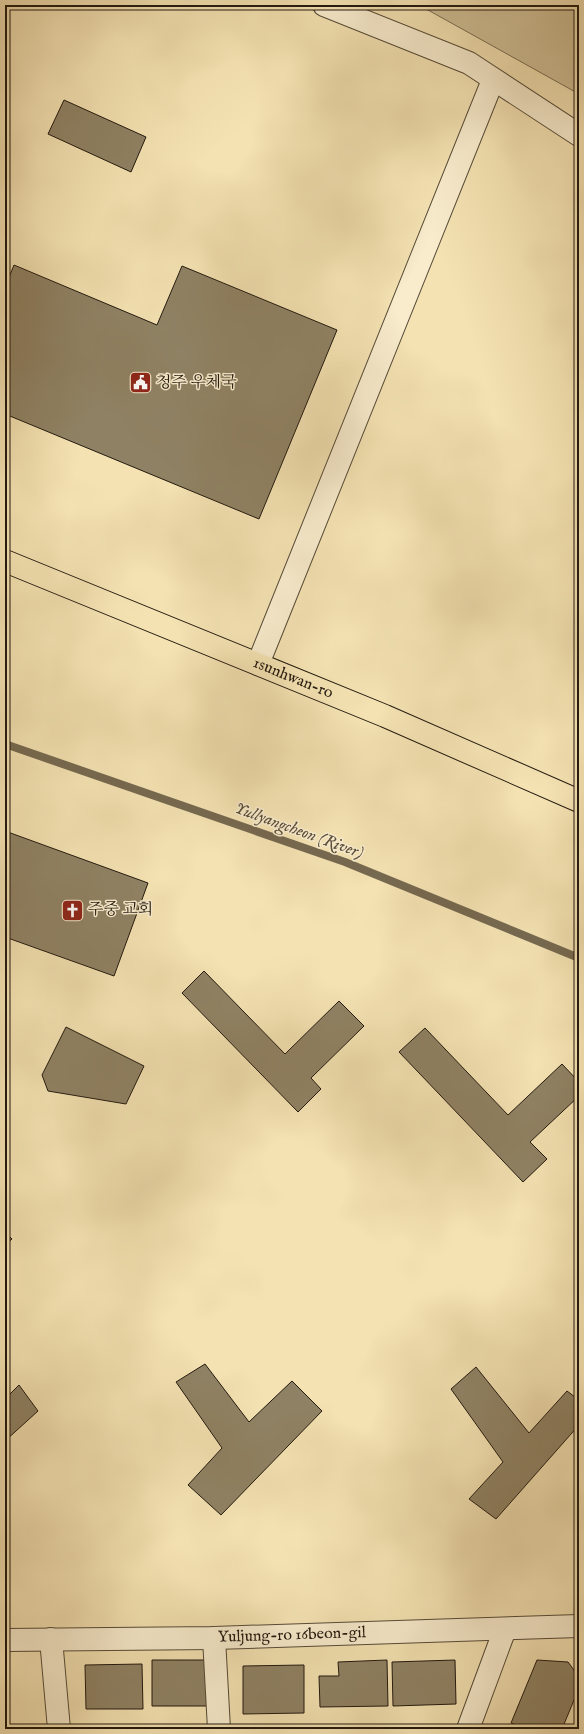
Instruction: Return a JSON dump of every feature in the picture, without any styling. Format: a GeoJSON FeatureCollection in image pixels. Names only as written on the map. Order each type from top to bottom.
{"type":"FeatureCollection","features":[{"type":"Feature","properties":{"kind":"main road","name":"1sunhwan-ro"},"geometry":{"type":"LineString","coordinates":[[5,561],[385,716],[579,801]]}},
{"type":"Feature","properties":{"kind":"street"},"geometry":{"type":"LineString","coordinates":[[324,5],[469,63],[579,135]]}},
{"type":"Feature","properties":{"kind":"street"},"geometry":{"type":"LineString","coordinates":[[258,664],[494,80]]}},
{"type":"Feature","properties":{"kind":"street","name":"Yuljung-ro 16beon-gil"},"geometry":{"type":"LineString","coordinates":[[5,1640],[214,1638],[579,1626]]}},
{"type":"Feature","properties":{"kind":"street"},"geometry":{"type":"LineString","coordinates":[[468,1729],[505,1629]]}},
{"type":"Feature","properties":{"kind":"street"},"geometry":{"type":"LineString","coordinates":[[214,1638],[219,1729]]}},
{"type":"Feature","properties":{"kind":"street"},"geometry":{"type":"LineString","coordinates":[[51,1639],[59,1729]]}},
{"type":"Feature","properties":{"kind":"shaded area"},"geometry":{"type":"Polygon","coordinates":[[[419,5],[579,5],[579,94],[419,5]]]}},
{"type":"Feature","properties":{"kind":"building"},"geometry":{"type":"Polygon","coordinates":[[[64,100],[146,137],[131,172],[48,134],[64,100]]]}},
{"type":"Feature","properties":{"kind":"building"},"geometry":{"type":"Polygon","coordinates":[[[14,265],[157,325],[182,266],[337,330],[259,519],[5,414],[5,287],[14,265]]]}},
{"type":"Feature","properties":{"kind":"building","name":"주중 교회"},"geometry":{"type":"Polygon","coordinates":[[[5,831],[148,883],[114,976],[5,937],[5,831]]]}},
{"type":"Feature","properties":{"kind":"building"},"geometry":{"type":"Polygon","coordinates":[[[204,971],[285,1054],[339,1001],[364,1026],[311,1078],[321,1089],[298,1112],[182,993],[204,971]]]}},
{"type":"Feature","properties":{"kind":"building"},"geometry":{"type":"Polygon","coordinates":[[[66,1027],[144,1066],[126,1104],[48,1091],[42,1075],[66,1027]]]}},
{"type":"Feature","properties":{"kind":"building"},"geometry":{"type":"Polygon","coordinates":[[[425,1028],[508,1115],[562,1064],[579,1082],[579,1096],[530,1142],[547,1159],[523,1182],[399,1052],[425,1028]]]}},
{"type":"Feature","properties":{"kind":"building"},"geometry":{"type":"Polygon","coordinates":[[[5,1232],[12,1239],[5,1245],[5,1232]]]}},
{"type":"Feature","properties":{"kind":"building"},"geometry":{"type":"Polygon","coordinates":[[[205,1364],[249,1422],[292,1381],[322,1411],[221,1515],[188,1485],[222,1448],[176,1382],[205,1364]]]}},
{"type":"Feature","properties":{"kind":"building"},"geometry":{"type":"Polygon","coordinates":[[[476,1367],[529,1433],[567,1391],[579,1400],[579,1425],[496,1519],[469,1499],[503,1462],[451,1389],[476,1367]]]}},
{"type":"Feature","properties":{"kind":"building"},"geometry":{"type":"Polygon","coordinates":[[[19,1385],[38,1411],[5,1441],[5,1399],[19,1385]]]}},
{"type":"Feature","properties":{"kind":"building"},"geometry":{"type":"Polygon","coordinates":[[[152,1660],[206,1660],[207,1706],[152,1706],[152,1660]]]}},
{"type":"Feature","properties":{"kind":"building"},"geometry":{"type":"Polygon","coordinates":[[[387,1660],[388,1706],[320,1707],[319,1676],[339,1676],[338,1662],[387,1660]]]}},
{"type":"Feature","properties":{"kind":"building"},"geometry":{"type":"Polygon","coordinates":[[[455,1660],[456,1704],[393,1706],[392,1662],[455,1660]]]}},
{"type":"Feature","properties":{"kind":"building"},"geometry":{"type":"Polygon","coordinates":[[[537,1660],[568,1662],[579,1677],[579,1688],[562,1729],[527,1729],[511,1723],[537,1660]]]}},
{"type":"Feature","properties":{"kind":"building"},"geometry":{"type":"Polygon","coordinates":[[[142,1664],[143,1709],[86,1709],[85,1665],[142,1664]]]}},
{"type":"Feature","properties":{"kind":"building"},"geometry":{"type":"Polygon","coordinates":[[[304,1665],[304,1713],[243,1714],[243,1666],[304,1665]]]}},
{"type":"Feature","properties":{"kind":"building"},"geometry":{"type":"Polygon","coordinates":[[[430,1726],[430,1729],[347,1729],[347,1728],[430,1726]]]}},
{"type":"Feature","properties":{"kind":"building"},"geometry":{"type":"Polygon","coordinates":[[[336,1727],[336,1729],[256,1729],[256,1728],[336,1727]]]}},
{"type":"Feature","properties":{"kind":"waterway","name":"Yullyangcheon (River)"},"geometry":{"type":"LineString","coordinates":[[5,744],[345,862],[579,958]]}},
{"type":"Feature","properties":{"kind":"place","name":"청주 우체국"},"geometry":{"type":"Point","coordinates":[141,383]}},
{"type":"Feature","properties":{"kind":"place","name":"주중 교회"},"geometry":{"type":"Point","coordinates":[72,910]}}]}
